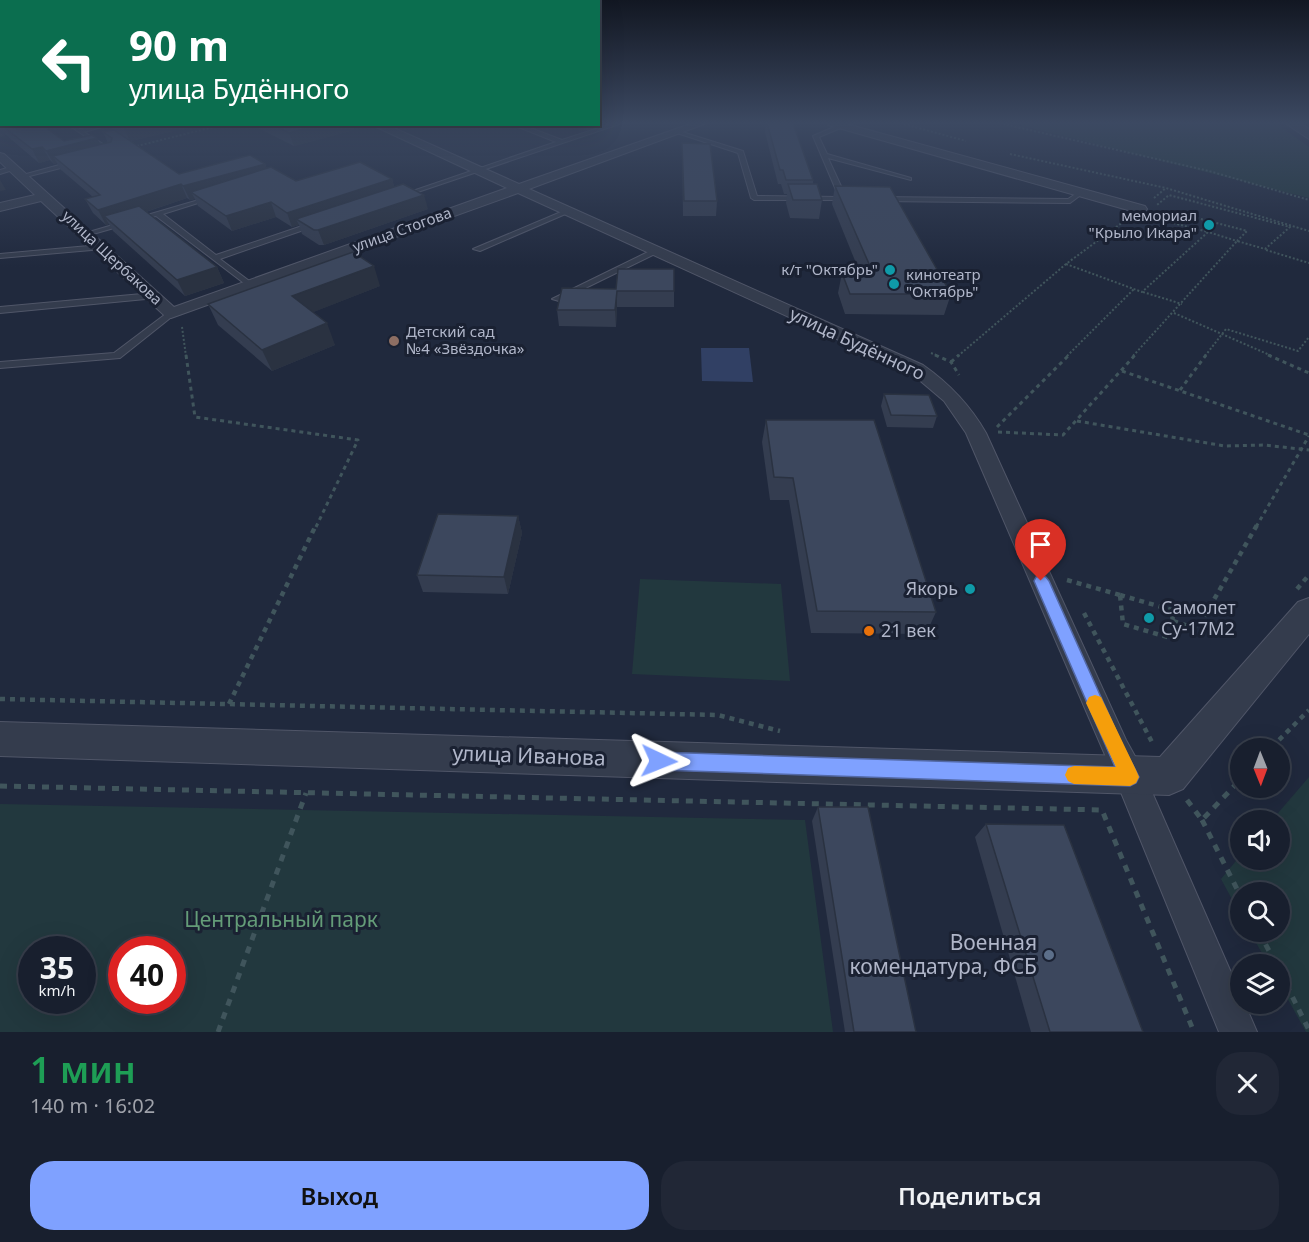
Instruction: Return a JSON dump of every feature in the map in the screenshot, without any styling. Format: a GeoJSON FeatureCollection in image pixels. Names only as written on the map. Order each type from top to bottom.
{"type":"FeatureCollection","features":[{"type":"Feature","properties":{"kind":"street","name":"улица Будённого"},"geometry":{"type":"LineString","coordinates":[[478,171],[917,369],[942,387],[964,410],[1130,777],[1238,1032]]}},
{"type":"Feature","properties":{"kind":"street","name":"улица Стогова"},"geometry":{"type":"LineString","coordinates":[[175,311],[568,171]]}},
{"type":"Feature","properties":{"kind":"street"},"geometry":{"type":"LineString","coordinates":[[1003,171],[1141,211]]}},
{"type":"Feature","properties":{"kind":"street","name":"улица Щербакова"},"geometry":{"type":"LineString","coordinates":[[12,172],[44,196],[153,296],[175,311]]}},
{"type":"Feature","properties":{"kind":"street"},"geometry":{"type":"LineString","coordinates":[[0,207],[44,196]]}},
{"type":"Feature","properties":{"kind":"street","name":"улица Иванова"},"geometry":{"type":"LineString","coordinates":[[0,739],[1130,777],[1168,776],[1309,611]]}},
{"type":"Feature","properties":{"kind":"lane"},"geometry":{"type":"LineString","coordinates":[[396,198],[478,171]]}},
{"type":"Feature","properties":{"kind":"lane"},"geometry":{"type":"LineString","coordinates":[[746,171],[754,198],[855,199]]}},
{"type":"Feature","properties":{"kind":"lane"},"geometry":{"type":"LineString","coordinates":[[832,171],[843,199]]}},
{"type":"Feature","properties":{"kind":"lane"},"geometry":{"type":"LineString","coordinates":[[879,171],[909,180]]}},
{"type":"Feature","properties":{"kind":"lane"},"geometry":{"type":"LineString","coordinates":[[867,199],[1070,201],[1080,193]]}},
{"type":"Feature","properties":{"kind":"lane"},"geometry":{"type":"LineString","coordinates":[[86,234],[215,197]]}},
{"type":"Feature","properties":{"kind":"lane"},"geometry":{"type":"LineString","coordinates":[[477,249],[568,211]]}},
{"type":"Feature","properties":{"kind":"lane"},"geometry":{"type":"LineString","coordinates":[[157,213],[249,285]]}},
{"type":"Feature","properties":{"kind":"lane"},"geometry":{"type":"LineString","coordinates":[[215,258],[317,224]]}},
{"type":"Feature","properties":{"kind":"lane"},"geometry":{"type":"LineString","coordinates":[[0,256],[100,247]]}},
{"type":"Feature","properties":{"kind":"lane"},"geometry":{"type":"LineString","coordinates":[[556,299],[657,251]]}},
{"type":"Feature","properties":{"kind":"lane"},"geometry":{"type":"LineString","coordinates":[[0,310],[153,296]]}},
{"type":"Feature","properties":{"kind":"lane"},"geometry":{"type":"LineString","coordinates":[[0,365],[117,356],[175,311]]}},
{"type":"Feature","properties":{"kind":"path"},"geometry":{"type":"LineString","coordinates":[[1094,171],[1166,188],[1309,231]]}},
{"type":"Feature","properties":{"kind":"path"},"geometry":{"type":"LineString","coordinates":[[1210,171],[1309,200]]}},
{"type":"Feature","properties":{"kind":"path"},"geometry":{"type":"LineString","coordinates":[[1141,211],[1166,188]]}},
{"type":"Feature","properties":{"kind":"path"},"geometry":{"type":"LineString","coordinates":[[951,362],[1066,264],[1141,211],[1169,195],[1290,227],[1265,249]]}},
{"type":"Feature","properties":{"kind":"path"},"geometry":{"type":"LineString","coordinates":[[1141,211],[1309,263]]}},
{"type":"Feature","properties":{"kind":"path"},"geometry":{"type":"LineString","coordinates":[[1134,290],[992,432],[1063,435],[1247,231],[1182,214],[1176,219],[1141,211]]}},
{"type":"Feature","properties":{"kind":"path"},"geometry":{"type":"LineString","coordinates":[[1142,292],[1208,232]]}},
{"type":"Feature","properties":{"kind":"path"},"geometry":{"type":"LineString","coordinates":[[1066,264],[1134,290],[1182,304]]}},
{"type":"Feature","properties":{"kind":"path"},"geometry":{"type":"LineString","coordinates":[[175,311],[195,417],[358,440],[229,704]]}},
{"type":"Feature","properties":{"kind":"path"},"geometry":{"type":"LineString","coordinates":[[1174,313],[1309,373]]}},
{"type":"Feature","properties":{"kind":"path"},"geometry":{"type":"LineString","coordinates":[[1180,391],[1226,328],[1298,351],[1309,337]]}},
{"type":"Feature","properties":{"kind":"path"},"geometry":{"type":"LineString","coordinates":[[929,352],[951,362],[963,382]]}},
{"type":"Feature","properties":{"kind":"path"},"geometry":{"type":"LineString","coordinates":[[1122,370],[1309,435],[1197,628],[1173,621]]}},
{"type":"Feature","properties":{"kind":"path"},"geometry":{"type":"LineString","coordinates":[[1076,420],[1144,434],[1213,444],[1264,445],[1309,450]]}},
{"type":"Feature","properties":{"kind":"path"},"geometry":{"type":"LineString","coordinates":[[1073,590],[1067,580],[1120,595],[1172,610],[1174,639],[1123,624],[1120,595]]}},
{"type":"Feature","properties":{"kind":"path"},"geometry":{"type":"LineString","coordinates":[[1083,611],[1154,746]]}},
{"type":"Feature","properties":{"kind":"path"},"geometry":{"type":"LineString","coordinates":[[0,699],[718,715],[782,732]]}},
{"type":"Feature","properties":{"kind":"path"},"geometry":{"type":"LineString","coordinates":[[1282,738],[1309,710]]}},
{"type":"Feature","properties":{"kind":"path"},"geometry":{"type":"LineString","coordinates":[[0,786],[1102,810],[1194,1032]]}},
{"type":"Feature","properties":{"kind":"path"},"geometry":{"type":"LineString","coordinates":[[218,1032],[306,793]]}},
{"type":"Feature","properties":{"kind":"path"},"geometry":{"type":"LineString","coordinates":[[1202,820],[1233,882]]}},
{"type":"Feature","properties":{"kind":"path"},"geometry":{"type":"LineString","coordinates":[[1290,992],[1309,1030]]}},
{"type":"Feature","properties":{"kind":"green space"},"geometry":{"type":"Polygon","coordinates":[[[1203,171],[1309,171],[1309,198],[1203,171]]]}},
{"type":"Feature","properties":{"kind":"green space"},"geometry":{"type":"Polygon","coordinates":[[[640,579],[781,584],[790,681],[632,674],[640,579]]]}},
{"type":"Feature","properties":{"kind":"green space"},"geometry":{"type":"Polygon","coordinates":[[[1309,777],[1309,1032],[1306,1032],[1290,1003],[1290,954],[1262,954],[1256,942],[1290,942],[1290,882],[1230,882],[1230,896],[1221,879],[1230,868],[1230,870],[1290,870],[1290,810],[1281,810],[1309,777]]]}},
{"type":"Feature","properties":{"kind":"green space","name":"Центральный парк"},"geometry":{"type":"Polygon","coordinates":[[[0,804],[805,820],[833,1032],[0,1032],[0,804]]]}},
{"type":"Feature","properties":{"kind":"water"},"geometry":{"type":"Polygon","coordinates":[[[701,348],[749,348],[753,382],[702,381],[701,348]]]}},
{"type":"Feature","properties":{"kind":"building"},"geometry":{"type":"Polygon","coordinates":[[[71,171],[175,171],[179,174],[190,171],[238,171],[183,186],[181,184],[98,210],[85,199],[100,195],[71,171]]]}},
{"type":"Feature","properties":{"kind":"building"},"geometry":{"type":"Polygon","coordinates":[[[258,171],[278,171],[296,181],[329,171],[377,171],[392,179],[287,213],[271,202],[226,216],[191,192],[258,171]]]}},
{"type":"Feature","properties":{"kind":"building"},"geometry":{"type":"Polygon","coordinates":[[[683,171],[713,171],[717,201],[684,201],[683,171]]]}},
{"type":"Feature","properties":{"kind":"building"},"geometry":{"type":"Polygon","coordinates":[[[783,171],[810,171],[813,180],[786,180],[783,171]]]}},
{"type":"Feature","properties":{"kind":"building"},"geometry":{"type":"Polygon","coordinates":[[[403,184],[424,195],[318,230],[296,219],[403,184]]]}},
{"type":"Feature","properties":{"kind":"building"},"geometry":{"type":"Polygon","coordinates":[[[788,184],[817,184],[822,200],[793,200],[788,184]]]}},
{"type":"Feature","properties":{"kind":"building"},"geometry":{"type":"Polygon","coordinates":[[[835,186],[890,187],[951,294],[850,294],[842,273],[873,273],[835,186]]]}},
{"type":"Feature","properties":{"kind":"building"},"geometry":{"type":"Polygon","coordinates":[[[139,206],[217,267],[177,280],[104,216],[139,206]]]}},
{"type":"Feature","properties":{"kind":"building"},"geometry":{"type":"Polygon","coordinates":[[[353,252],[374,266],[292,296],[327,323],[262,350],[208,304],[353,252]]]}},
{"type":"Feature","properties":{"kind":"building"},"geometry":{"type":"Polygon","coordinates":[[[618,269],[674,269],[674,291],[617,291],[615,310],[557,310],[562,288],[616,289],[618,269]]]}},
{"type":"Feature","properties":{"kind":"building"},"geometry":{"type":"Polygon","coordinates":[[[884,394],[929,395],[937,416],[891,415],[884,394]]]}},
{"type":"Feature","properties":{"kind":"building"},"geometry":{"type":"Polygon","coordinates":[[[766,420],[874,420],[936,612],[817,611],[793,478],[774,477],[766,420]]]}},
{"type":"Feature","properties":{"kind":"building"},"geometry":{"type":"Polygon","coordinates":[[[438,514],[518,516],[504,577],[417,575],[438,514]]]}},
{"type":"Feature","properties":{"kind":"building"},"geometry":{"type":"Polygon","coordinates":[[[818,807],[868,807],[916,1032],[854,1032],[818,807]]]}},
{"type":"Feature","properties":{"kind":"building"},"geometry":{"type":"Polygon","coordinates":[[[986,824],[1064,825],[1143,1032],[1050,1032],[986,824]]]}},
{"type":"Feature","properties":{"kind":"slow traffic"},"geometry":{"type":"LineString","coordinates":[[1074,775],[1130,777],[1095,703]]}},
{"type":"Feature","properties":{"kind":"place","name":"мемориал \"Крыло Икара\""},"geometry":{"type":"Point","coordinates":[1209,225]}},
{"type":"Feature","properties":{"kind":"place","name":"к/т \"Октябрь\""},"geometry":{"type":"Point","coordinates":[890,270]}},
{"type":"Feature","properties":{"kind":"place","name":"кинотеатр \"Октябрь\""},"geometry":{"type":"Point","coordinates":[894,284]}},
{"type":"Feature","properties":{"kind":"place","name":"Детский сад №4 «Звёздочка»"},"geometry":{"type":"Point","coordinates":[394,341]}},
{"type":"Feature","properties":{"kind":"place","name":"Якорь"},"geometry":{"type":"Point","coordinates":[970,589]}},
{"type":"Feature","properties":{"kind":"place","name":"Самолет Су-17М2"},"geometry":{"type":"Point","coordinates":[1149,618]}},
{"type":"Feature","properties":{"kind":"place","name":"21 век"},"geometry":{"type":"Point","coordinates":[869,631]}},
{"type":"Feature","properties":{"kind":"place","name":"Военная комендатура, ФСБ"},"geometry":{"type":"Point","coordinates":[1049,955]}},
{"type":"Feature","properties":{"kind":"route"},"geometry":{"type":"LineString","coordinates":[[659,761],[1130,777],[1041,581]]}}]}
